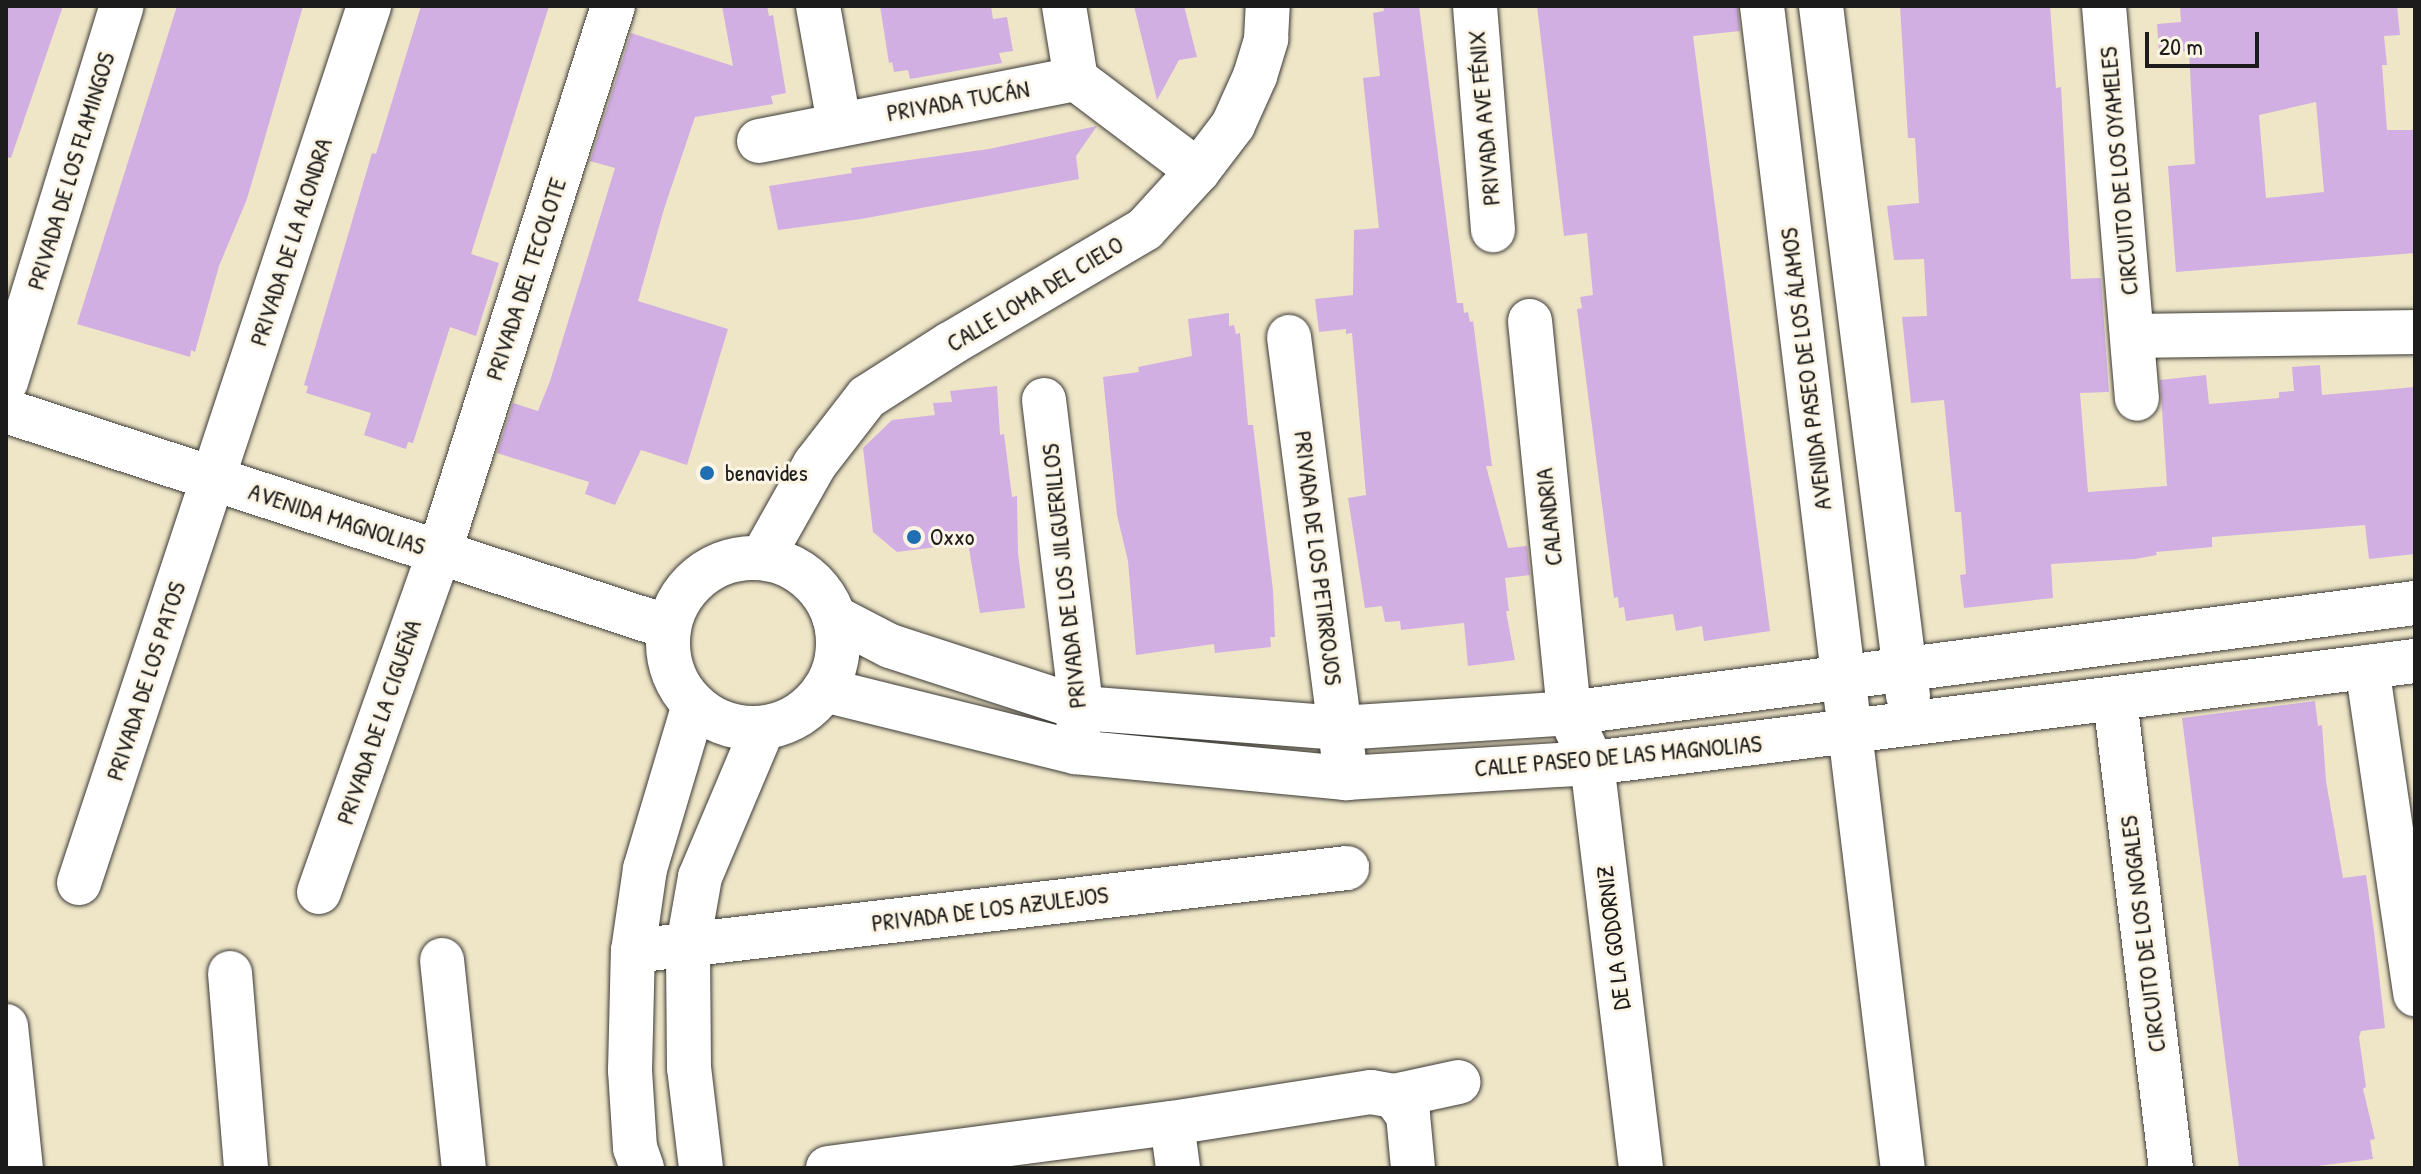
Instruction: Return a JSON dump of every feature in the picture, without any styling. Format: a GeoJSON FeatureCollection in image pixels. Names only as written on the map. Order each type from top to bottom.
{"type":"FeatureCollection","features":[{"type":"Feature","properties":{"kind":"street","name":"PRIVADA DE LOS FLAMINGOS"},"geometry":{"type":"LineString","coordinates":[[6,382],[122,6]]}},
{"type":"Feature","properties":{"kind":"street","name":"PRIVADA DE LA ALONDRA"},"geometry":{"type":"LineString","coordinates":[[213,479],[369,6]]}},
{"type":"Feature","properties":{"kind":"street","name":"PRIVADA DEL TECOLOTE"},"geometry":{"type":"LineString","coordinates":[[439,553],[613,6]]}},
{"type":"Feature","properties":{"kind":"street"},"geometry":{"type":"LineString","coordinates":[[818,6],[839,123]]}},
{"type":"Feature","properties":{"kind":"street"},"geometry":{"type":"LineString","coordinates":[[1064,6],[1076,79],[1198,171]]}},
{"type":"Feature","properties":{"kind":"street","name":"CALLE LOMA DEL CIELO"},"geometry":{"type":"LineString","coordinates":[[762,558],[815,464],[867,397],[950,344],[1145,229],[1198,171],[1233,125],[1255,76],[1266,39],[1268,6]]}},
{"type":"Feature","properties":{"kind":"street","name":"PRIVADA AVE FÉNIX"},"geometry":{"type":"LineString","coordinates":[[1475,6],[1493,230]]}},
{"type":"Feature","properties":{"kind":"street","name":"AVENIDA PASEO DE LOS ÁLAMOS"},"geometry":{"type":"LineString","coordinates":[[1762,6],[1850,732]]}},
{"type":"Feature","properties":{"kind":"street"},"geometry":{"type":"LineString","coordinates":[[1821,6],[1912,723]]}},
{"type":"Feature","properties":{"kind":"street","name":"CIRCUITO DE LOS OYAMELES"},"geometry":{"type":"LineString","coordinates":[[2104,6],[2137,399]]}},
{"type":"Feature","properties":{"kind":"street","name":"PRIVADA TUCÁN"},"geometry":{"type":"LineString","coordinates":[[759,141],[1076,79]]}},
{"type":"Feature","properties":{"kind":"street","name":"CALANDRIA"},"geometry":{"type":"LineString","coordinates":[[1530,321],[1569,713]]}},
{"type":"Feature","properties":{"kind":"street"},"geometry":{"type":"LineString","coordinates":[[2133,336],[2415,332]]}},
{"type":"Feature","properties":{"kind":"street","name":"PRIVADA DE LOS PETIRROJOS"},"geometry":{"type":"LineString","coordinates":[[1289,337],[1346,778]]}},
{"type":"Feature","properties":{"kind":"street","name":"PRIVADA DE LOS JILGUERILLOS"},"geometry":{"type":"LineString","coordinates":[[1044,400],[1081,708],[1075,752]]}},
{"type":"Feature","properties":{"kind":"street","name":"AVENIDA MAGNOLIAS"},"geometry":{"type":"LineString","coordinates":[[6,411],[668,627]]}},
{"type":"Feature","properties":{"kind":"street","name":"PRIVADA DE LOS PATOS"},"geometry":{"type":"LineString","coordinates":[[79,883],[213,479]]}},
{"type":"Feature","properties":{"kind":"street","name":"PRIVADA DE LA CIGUEÑA"},"geometry":{"type":"LineString","coordinates":[[319,892],[439,553]]}},
{"type":"Feature","properties":{"kind":"street"},"geometry":{"type":"LineString","coordinates":[[762,558],[793,567],[818,588],[834,617],[837,654],[824,690],[808,708],[787,721],[763,728],[738,726],[715,719],[694,705],[677,682],[668,656],[668,627],[676,603],[691,582],[712,567],[736,559],[762,558]]}},
{"type":"Feature","properties":{"kind":"street","name":"CALLE PASEO DE LAS MAGNOLIAS"},"geometry":{"type":"LineString","coordinates":[[834,617],[890,646],[1081,708],[1340,728],[1569,713],[2415,603]]}},
{"type":"Feature","properties":{"kind":"street","name":"CALLE PASEO DE LAS MAGNOLIAS"},"geometry":{"type":"LineString","coordinates":[[824,690],[1075,752],[1346,778],[1592,763],[2415,661]]}},
{"type":"Feature","properties":{"kind":"street"},"geometry":{"type":"LineString","coordinates":[[2367,667],[2415,994]]}},
{"type":"Feature","properties":{"kind":"street","name":"CIRCUITO DE LOS NOGALES"},"geometry":{"type":"LineString","coordinates":[[2115,699],[2171,1168]]}},
{"type":"Feature","properties":{"kind":"street"},"geometry":{"type":"LineString","coordinates":[[642,1168],[635,1148],[630,1070],[633,951],[645,869],[694,705]]}},
{"type":"Feature","properties":{"kind":"street","name":"DE LA GODORNIZ"},"geometry":{"type":"LineString","coordinates":[[1569,713],[1592,763],[1641,1168]]}},
{"type":"Feature","properties":{"kind":"street"},"geometry":{"type":"LineString","coordinates":[[1457,721],[1469,771]]}},
{"type":"Feature","properties":{"kind":"street"},"geometry":{"type":"LineString","coordinates":[[701,1168],[689,1068],[688,945],[700,877],[763,728]]}},
{"type":"Feature","properties":{"kind":"street"},"geometry":{"type":"LineString","coordinates":[[1850,732],[1903,1168]]}},
{"type":"Feature","properties":{"kind":"street","name":"PRIVADA DE LOS AZULEJOS"},"geometry":{"type":"LineString","coordinates":[[633,951],[1347,868]]}},
{"type":"Feature","properties":{"kind":"street"},"geometry":{"type":"LineString","coordinates":[[442,960],[464,1168]]}},
{"type":"Feature","properties":{"kind":"street"},"geometry":{"type":"LineString","coordinates":[[230,973],[246,1168]]}},
{"type":"Feature","properties":{"kind":"street"},"geometry":{"type":"LineString","coordinates":[[6,1026],[21,1168]]}},
{"type":"Feature","properties":{"kind":"street"},"geometry":{"type":"LineString","coordinates":[[828,1168],[942,1161],[1371,1092],[1394,1096],[1459,1082]]}},
{"type":"Feature","properties":{"kind":"street"},"geometry":{"type":"LineString","coordinates":[[1394,1096],[1408,1115],[1413,1168]]}},
{"type":"Feature","properties":{"kind":"street"},"geometry":{"type":"LineString","coordinates":[[1172,1123],[1178,1168]]}},
{"type":"Feature","properties":{"kind":"building"},"geometry":{"type":"Polygon","coordinates":[[[6,6],[63,6],[11,158],[6,157],[6,6]]]}},
{"type":"Feature","properties":{"kind":"building"},"geometry":{"type":"Polygon","coordinates":[[[177,6],[303,6],[247,199],[219,266],[195,352],[191,350],[190,357],[77,324],[177,6]]]}},
{"type":"Feature","properties":{"kind":"building"},"geometry":{"type":"Polygon","coordinates":[[[421,6],[549,6],[471,254],[499,263],[476,336],[450,327],[413,443],[408,442],[406,449],[364,435],[371,413],[306,393],[308,386],[304,385],[372,153],[376,154],[421,6]]]}},
{"type":"Feature","properties":{"kind":"building"},"geometry":{"type":"Polygon","coordinates":[[[722,6],[767,6],[769,16],[773,15],[786,93],[771,96],[773,104],[695,117],[638,301],[728,329],[687,465],[641,450],[615,505],[585,494],[589,482],[497,453],[513,403],[538,411],[550,381],[615,168],[590,161],[631,33],[733,66],[722,6]]]}},
{"type":"Feature","properties":{"kind":"building"},"geometry":{"type":"Polygon","coordinates":[[[880,6],[991,6],[993,19],[1007,17],[1013,51],[999,53],[1002,63],[910,79],[908,70],[894,72],[892,62],[889,63],[880,6]]]}},
{"type":"Feature","properties":{"kind":"building"},"geometry":{"type":"Polygon","coordinates":[[[1134,6],[1184,6],[1197,57],[1179,60],[1157,100],[1134,6]]]}},
{"type":"Feature","properties":{"kind":"building"},"geometry":{"type":"Polygon","coordinates":[[[1383,6],[1419,6],[1457,303],[1463,303],[1464,313],[1468,312],[1470,322],[1473,321],[1492,466],[1486,466],[1508,548],[1527,546],[1530,575],[1505,578],[1509,611],[1506,611],[1515,660],[1468,666],[1464,623],[1401,630],[1400,621],[1385,622],[1382,606],[1365,608],[1348,498],[1366,495],[1352,333],[1346,334],[1346,329],[1319,332],[1315,299],[1353,295],[1354,230],[1379,228],[1363,78],[1380,76],[1373,13],[1384,11],[1383,6]]]}},
{"type":"Feature","properties":{"kind":"building"},"geometry":{"type":"Polygon","coordinates":[[[1537,6],[1738,6],[1740,31],[1693,36],[1770,631],[1704,641],[1702,626],[1676,631],[1673,614],[1626,621],[1624,607],[1619,608],[1618,597],[1614,598],[1577,309],[1582,308],[1580,297],[1593,295],[1587,233],[1564,236],[1537,6]]]}},
{"type":"Feature","properties":{"kind":"building"},"geometry":{"type":"Polygon","coordinates":[[[1900,6],[2050,6],[2056,88],[2061,87],[2071,279],[2101,278],[2109,392],[2080,393],[2088,492],[2167,486],[2160,380],[2206,375],[2209,404],[2279,398],[2279,392],[2294,391],[2292,367],[2320,365],[2322,395],[2415,387],[2415,554],[2369,559],[2365,525],[2212,537],[2212,547],[2156,552],[2157,555],[2135,559],[2051,564],[2053,598],[1964,608],[1960,575],[1966,574],[1961,512],[1955,512],[1944,400],[1911,403],[1902,317],[1927,316],[1924,259],[1894,260],[1887,206],[1919,203],[1915,138],[1908,138],[1900,6]]]}},
{"type":"Feature","properties":{"kind":"building"},"geometry":{"type":"Polygon","coordinates":[[[2180,6],[2397,6],[2400,35],[2384,36],[2387,65],[2382,65],[2387,130],[2415,130],[2415,253],[2176,272],[2168,166],[2195,164],[2189,51],[2159,52],[2157,24],[2181,22],[2180,6]],[[2316,102],[2259,115],[2266,198],[2324,192],[2316,102]]]}},
{"type":"Feature","properties":{"kind":"building"},"geometry":{"type":"Polygon","coordinates":[[[1097,126],[1076,156],[1079,179],[861,219],[778,230],[769,186],[852,173],[851,168],[989,149],[1097,126]]]}},
{"type":"Feature","properties":{"kind":"building"},"geometry":{"type":"Polygon","coordinates":[[[1229,313],[1229,326],[1234,325],[1236,334],[1240,333],[1248,425],[1253,425],[1273,590],[1275,637],[1270,637],[1271,647],[1215,653],[1214,644],[1136,655],[1128,561],[1117,515],[1103,377],[1139,372],[1138,367],[1192,356],[1188,319],[1229,313]]]}},
{"type":"Feature","properties":{"kind":"building"},"geometry":{"type":"Polygon","coordinates":[[[997,386],[1000,435],[1004,434],[1012,497],[1017,496],[1018,553],[1025,608],[980,613],[968,543],[897,552],[873,532],[863,448],[892,420],[935,415],[933,403],[952,402],[950,391],[997,386]]]}},
{"type":"Feature","properties":{"kind":"building"},"geometry":{"type":"Polygon","coordinates":[[[2315,701],[2318,726],[2322,725],[2326,781],[2343,878],[2366,875],[2374,931],[2385,1028],[2361,1031],[2359,1037],[2366,1087],[2363,1089],[2375,1139],[2370,1140],[2373,1159],[2302,1168],[2239,1168],[2182,718],[2315,701]]]}},
{"type":"Feature","properties":{"kind":"place","name":"benavides"},"geometry":{"type":"Point","coordinates":[707,473]}},
{"type":"Feature","properties":{"kind":"place","name":"Oxxo"},"geometry":{"type":"Point","coordinates":[914,537]}}]}
